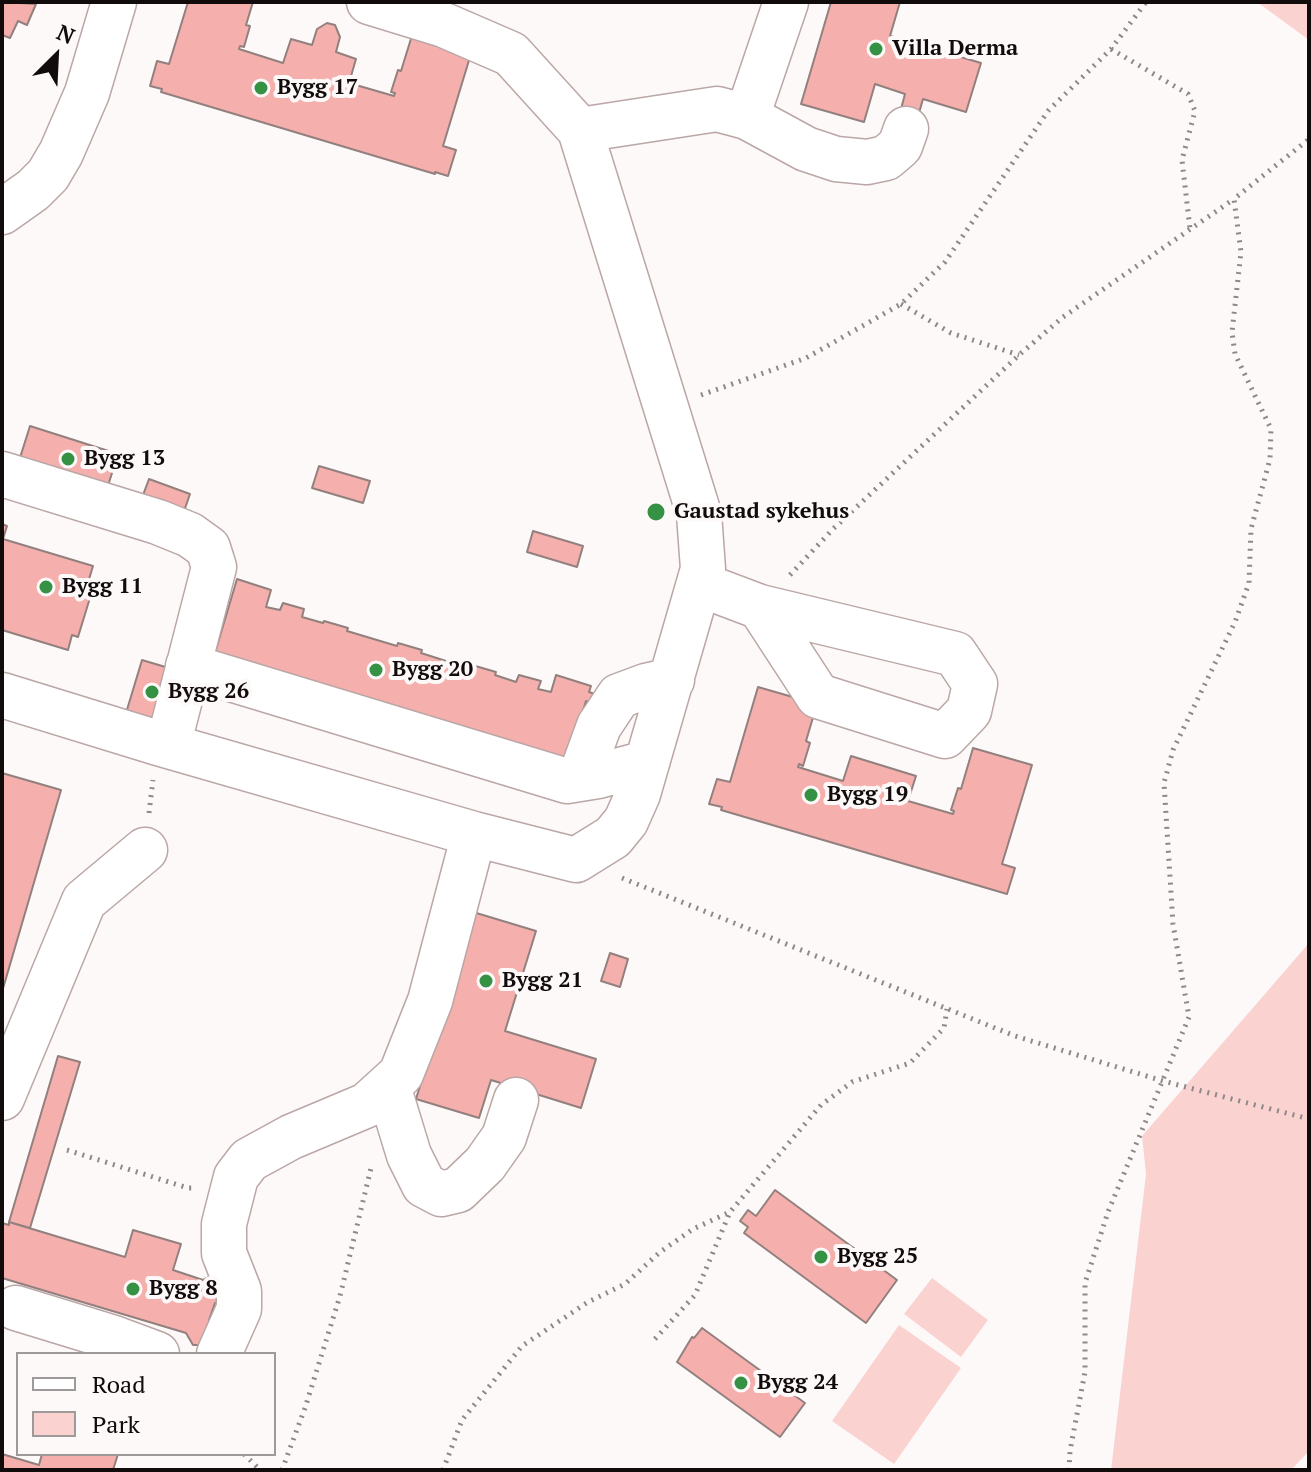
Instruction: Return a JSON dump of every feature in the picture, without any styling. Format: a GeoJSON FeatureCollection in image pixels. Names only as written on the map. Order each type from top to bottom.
{"type":"FeatureCollection","features":[{"type":"Feature","properties":{"kind":"lane"},"geometry":{"type":"LineString","coordinates":[[2,212],[33,190],[48,175],[61,153],[87,93],[114,2]]}},
{"type":"Feature","properties":{"kind":"lane"},"geometry":{"type":"LineString","coordinates":[[2,695],[163,745],[576,860],[613,837],[626,821],[648,760],[703,569],[699,514],[667,406],[580,130],[511,54],[444,25],[369,2]]}},
{"type":"Feature","properties":{"kind":"lane"},"geometry":{"type":"LineString","coordinates":[[747,117],[786,2]]}},
{"type":"Feature","properties":{"kind":"lane"},"geometry":{"type":"LineString","coordinates":[[580,130],[717,109],[747,117],[806,149],[836,159],[867,162],[886,158],[900,146],[906,129]]}},
{"type":"Feature","properties":{"kind":"lane"},"geometry":{"type":"LineString","coordinates":[[2,474],[158,522],[190,535],[208,548],[214,567],[163,745]]}},
{"type":"Feature","properties":{"kind":"lane"},"geometry":{"type":"LineString","coordinates":[[699,584],[760,607]]}},
{"type":"Feature","properties":{"kind":"lane"},"geometry":{"type":"LineString","coordinates":[[188,666],[567,781],[639,765],[648,760]]}},
{"type":"Feature","properties":{"kind":"lane"},"geometry":{"type":"LineString","coordinates":[[580,778],[599,726],[619,696],[672,680]]}},
{"type":"Feature","properties":{"kind":"lane"},"geometry":{"type":"LineString","coordinates":[[220,1352],[239,1309],[239,1291],[224,1253],[224,1224],[236,1177],[249,1160],[291,1137],[367,1105],[401,1074],[430,1001],[474,834]]}},
{"type":"Feature","properties":{"kind":"lane"},"geometry":{"type":"LineString","coordinates":[[2,1098],[84,901],[145,850]]}},
{"type":"Feature","properties":{"kind":"lane"},"geometry":{"type":"LineString","coordinates":[[388,1086],[409,1155],[424,1185],[441,1194],[458,1190],[485,1164],[504,1137],[516,1100]]}},
{"type":"Feature","properties":{"kind":"lane"},"geometry":{"type":"LineString","coordinates":[[16,1308],[152,1352]]}},
{"type":"Feature","properties":{"kind":"path"},"geometry":{"type":"LineString","coordinates":[[667,406],[806,358],[901,304],[945,262],[1048,111],[1111,49],[1146,2]]}},
{"type":"Feature","properties":{"kind":"path"},"geometry":{"type":"LineString","coordinates":[[1111,49],[1188,94],[1195,111],[1182,160],[1190,230]]}},
{"type":"Feature","properties":{"kind":"path"},"geometry":{"type":"LineString","coordinates":[[760,607],[833,529],[1063,317],[1234,199],[1309,139]]}},
{"type":"Feature","properties":{"kind":"path"},"geometry":{"type":"LineString","coordinates":[[1069,1470],[1085,1372],[1085,1283],[1108,1212],[1189,1017],[1173,924],[1164,783],[1173,750],[1235,622],[1249,583],[1251,529],[1270,459],[1271,429],[1235,354],[1232,332],[1241,252],[1234,199]]}},
{"type":"Feature","properties":{"kind":"path"},"geometry":{"type":"LineString","coordinates":[[901,304],[951,333],[1019,355]]}},
{"type":"Feature","properties":{"kind":"path"},"geometry":{"type":"LineString","coordinates":[[145,850],[163,745]]}},
{"type":"Feature","properties":{"kind":"path"},"geometry":{"type":"LineString","coordinates":[[576,860],[1015,1036],[1163,1081],[1309,1119]]}},
{"type":"Feature","properties":{"kind":"path"},"geometry":{"type":"LineString","coordinates":[[655,1339],[695,1295],[730,1212],[821,1105],[852,1082],[910,1063],[944,1028],[947,1009]]}},
{"type":"Feature","properties":{"kind":"path"},"geometry":{"type":"LineString","coordinates":[[67,1150],[188,1188],[224,1188],[236,1177]]}},
{"type":"Feature","properties":{"kind":"path"},"geometry":{"type":"LineString","coordinates":[[282,1470],[340,1296],[373,1158]]}},
{"type":"Feature","properties":{"kind":"path"},"geometry":{"type":"LineString","coordinates":[[443,1470],[462,1420],[522,1346],[588,1302],[625,1284],[660,1252],[693,1229],[730,1212]]}},
{"type":"Feature","properties":{"kind":"green space"},"geometry":{"type":"Polygon","coordinates":[[[1257,2],[1309,2],[1309,40],[1257,2]]]}},
{"type":"Feature","properties":{"kind":"green space"},"geometry":{"type":"Polygon","coordinates":[[[1309,943],[1309,1451],[1291,1470],[1111,1470],[1146,1174],[1142,1136],[1309,943]]]}},
{"type":"Feature","properties":{"kind":"green space"},"geometry":{"type":"Polygon","coordinates":[[[932,1278],[988,1320],[961,1357],[904,1314],[932,1278]]]}},
{"type":"Feature","properties":{"kind":"green space"},"geometry":{"type":"Polygon","coordinates":[[[899,1325],[961,1368],[894,1464],[832,1421],[899,1325]]]}},
{"type":"Feature","properties":{"kind":"building"},"geometry":{"type":"Polygon","coordinates":[[[2,2],[36,4],[27,25],[18,21],[10,38],[2,35],[2,2]]]}},
{"type":"Feature","properties":{"kind":"building","name":"Bygg 17"},"geometry":{"type":"Polygon","coordinates":[[[188,2],[253,2],[244,47],[240,46],[239,49],[283,63],[291,39],[312,45],[317,29],[327,23],[335,25],[340,37],[336,52],[356,59],[349,83],[394,96],[395,93],[391,92],[414,29],[473,47],[443,146],[456,150],[448,176],[161,92],[162,89],[150,86],[157,61],[169,64],[188,2]]]}},
{"type":"Feature","properties":{"kind":"building","name":"Villa Derma"},"geometry":{"type":"Polygon","coordinates":[[[831,2],[900,2],[890,36],[981,63],[966,112],[923,99],[919,113],[901,109],[905,94],[875,84],[864,122],[801,104],[831,2]]]}},
{"type":"Feature","properties":{"kind":"building","name":"Bygg 13"},"geometry":{"type":"Polygon","coordinates":[[[30,426],[118,454],[106,492],[18,464],[30,426]]]}},
{"type":"Feature","properties":{"kind":"building"},"geometry":{"type":"Polygon","coordinates":[[[319,466],[370,481],[363,503],[312,488],[319,466]]]}},
{"type":"Feature","properties":{"kind":"building"},"geometry":{"type":"Polygon","coordinates":[[[149,479],[190,494],[182,517],[140,503],[149,479]]]}},
{"type":"Feature","properties":{"kind":"building","name":"Bygg 11"},"geometry":{"type":"Polygon","coordinates":[[[2,524],[7,526],[3,539],[93,566],[87,586],[93,588],[78,637],[72,635],[68,650],[2,630],[2,524]]]}},
{"type":"Feature","properties":{"kind":"building"},"geometry":{"type":"Polygon","coordinates":[[[533,531],[583,546],[577,567],[527,552],[533,531]]]}},
{"type":"Feature","properties":{"kind":"building","name":"Bygg 20"},"geometry":{"type":"Polygon","coordinates":[[[237,579],[271,590],[266,607],[280,610],[283,603],[304,609],[302,617],[348,628],[347,631],[397,646],[398,643],[422,650],[421,653],[471,669],[472,665],[516,682],[519,675],[541,681],[538,689],[551,692],[556,675],[591,686],[589,692],[595,694],[592,704],[586,701],[567,763],[214,656],[237,579]]]}},
{"type":"Feature","properties":{"kind":"building","name":"Bygg 26"},"geometry":{"type":"Polygon","coordinates":[[[142,660],[179,671],[163,724],[126,713],[142,660]]]}},
{"type":"Feature","properties":{"kind":"building","name":"Bygg 19"},"geometry":{"type":"Polygon","coordinates":[[[758,687],[817,704],[806,741],[810,743],[803,766],[799,764],[798,767],[843,781],[851,756],[916,776],[908,801],[953,814],[951,810],[958,788],[961,789],[973,748],[1032,765],[1002,864],[1015,868],[1007,894],[709,804],[717,779],[730,782],[758,687]]]}},
{"type":"Feature","properties":{"kind":"building"},"geometry":{"type":"Polygon","coordinates":[[[2,773],[61,790],[2,992],[2,773]]]}},
{"type":"Feature","properties":{"kind":"building","name":"Bygg 21"},"geometry":{"type":"Polygon","coordinates":[[[473,912],[536,931],[505,1031],[596,1059],[581,1108],[491,1080],[479,1118],[416,1099],[473,912]]]}},
{"type":"Feature","properties":{"kind":"building"},"geometry":{"type":"Polygon","coordinates":[[[610,953],[628,959],[620,987],[601,981],[610,953]]]}},
{"type":"Feature","properties":{"kind":"building"},"geometry":{"type":"Polygon","coordinates":[[[58,1056],[80,1062],[30,1228],[9,1222],[58,1056]]]}},
{"type":"Feature","properties":{"kind":"building","name":"Bygg 25"},"geometry":{"type":"Polygon","coordinates":[[[775,1190],[897,1280],[866,1323],[744,1233],[748,1227],[740,1221],[748,1210],[756,1216],[775,1190]]]}},
{"type":"Feature","properties":{"kind":"building","name":"Bygg 8"},"geometry":{"type":"Polygon","coordinates":[[[9,1222],[125,1257],[133,1230],[181,1244],[173,1270],[203,1280],[215,1273],[227,1296],[215,1303],[209,1320],[216,1333],[208,1345],[193,1345],[186,1333],[2,1278],[2,1223],[9,1225],[9,1222]]]}},
{"type":"Feature","properties":{"kind":"building","name":"Bygg 24"},"geometry":{"type":"Polygon","coordinates":[[[702,1328],[805,1403],[780,1437],[677,1362],[692,1337],[702,1328]]]}},
{"type":"Feature","properties":{"kind":"building"},"geometry":{"type":"Polygon","coordinates":[[[2,1454],[39,1465],[41,1456],[117,1456],[113,1470],[2,1470],[2,1454]]]}},
{"type":"Feature","properties":{"kind":"place","name":"Villa Derma"},"geometry":{"type":"Point","coordinates":[876,49]}},
{"type":"Feature","properties":{"kind":"place","name":"Bygg 17"},"geometry":{"type":"Point","coordinates":[261,88]}},
{"type":"Feature","properties":{"kind":"place","name":"Bygg 13"},"geometry":{"type":"Point","coordinates":[68,459]}},
{"type":"Feature","properties":{"kind":"place","name":"Gaustad sykehus"},"geometry":{"type":"Point","coordinates":[656,512]}},
{"type":"Feature","properties":{"kind":"place","name":"Bygg 11"},"geometry":{"type":"Point","coordinates":[46,587]}},
{"type":"Feature","properties":{"kind":"place","name":"Bygg 20"},"geometry":{"type":"Point","coordinates":[376,670]}},
{"type":"Feature","properties":{"kind":"place","name":"Bygg 26"},"geometry":{"type":"Point","coordinates":[152,692]}},
{"type":"Feature","properties":{"kind":"place","name":"Bygg 19"},"geometry":{"type":"Point","coordinates":[811,795]}},
{"type":"Feature","properties":{"kind":"place","name":"Bygg 21"},"geometry":{"type":"Point","coordinates":[486,981]}},
{"type":"Feature","properties":{"kind":"place","name":"Bygg 25"},"geometry":{"type":"Point","coordinates":[821,1257]}},
{"type":"Feature","properties":{"kind":"place","name":"Bygg 8"},"geometry":{"type":"Point","coordinates":[133,1289]}},
{"type":"Feature","properties":{"kind":"place","name":"Bygg 24"},"geometry":{"type":"Point","coordinates":[741,1383]}}]}
